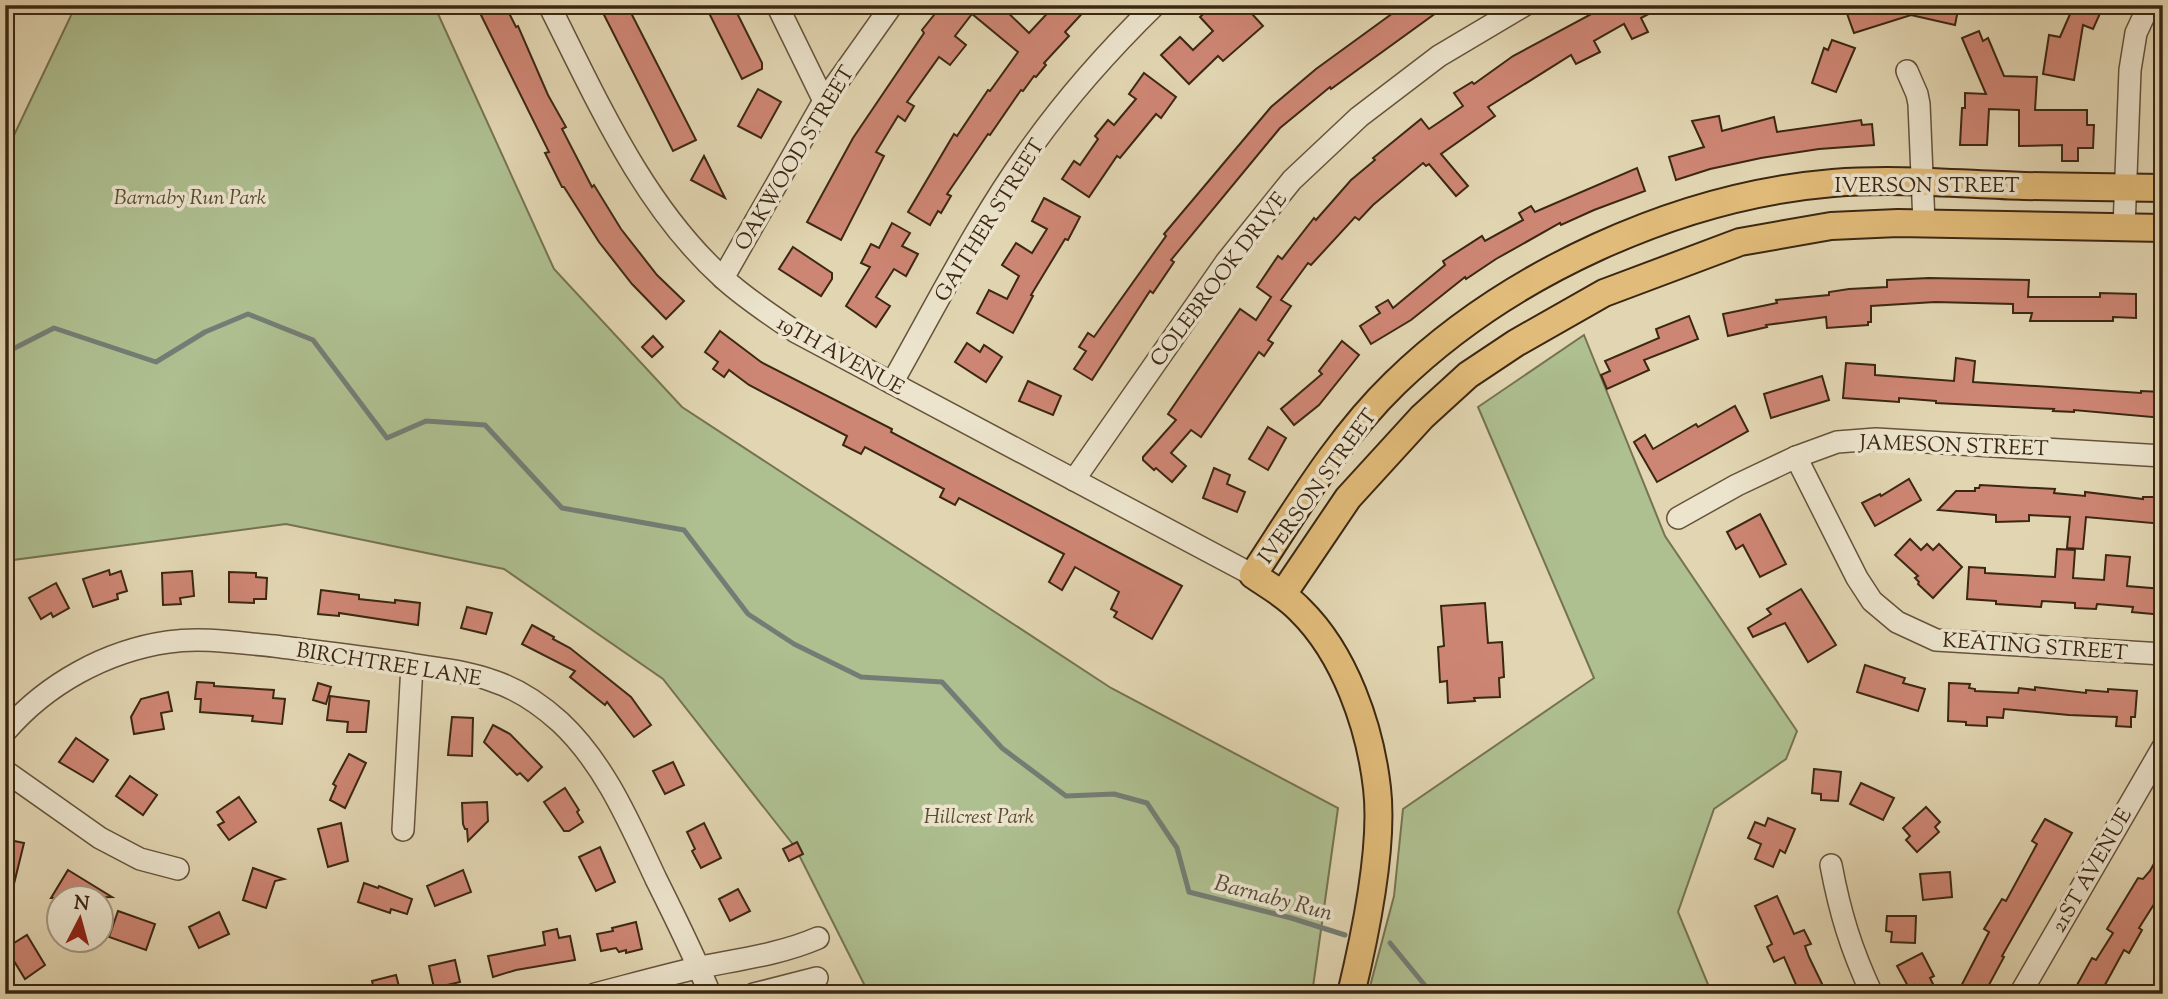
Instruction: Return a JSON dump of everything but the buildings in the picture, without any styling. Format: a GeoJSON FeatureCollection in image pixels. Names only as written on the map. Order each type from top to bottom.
{"type":"FeatureCollection","features":[{"type":"Feature","properties":{"kind":"main road","name":"IVERSON STREET"},"geometry":{"type":"LineString","coordinates":[[1253,575],[1332,458],[1394,384],[1462,327],[1548,272],[1650,227],[1703,208],[1744,198],[1790,188],[1832,184],[1924,181],[2163,188]]}},
{"type":"Feature","properties":{"kind":"main road","name":"IVERSON STREET"},"geometry":{"type":"LineString","coordinates":[[1283,594],[1348,498],[1422,417],[1468,375],[1565,314],[1616,288],[1740,242],[1831,226],[1924,223],[2163,228]]}},
{"type":"Feature","properties":{"kind":"main road"},"geometry":{"type":"LineString","coordinates":[[1253,575],[1283,594],[1314,625],[1348,683],[1366,736],[1377,789],[1377,843],[1373,879],[1351,994]]}},
{"type":"Feature","properties":{"kind":"street","name":"19TH AVENUE"},"geometry":{"type":"LineString","coordinates":[[549,5],[632,162],[670,219],[723,278],[755,304],[796,332],[1253,575]]}},
{"type":"Feature","properties":{"kind":"street"},"geometry":{"type":"LineString","coordinates":[[777,5],[824,101]]}},
{"type":"Feature","properties":{"kind":"street","name":"OAKWOOD STREET"},"geometry":{"type":"LineString","coordinates":[[723,278],[824,101],[892,5]]}},
{"type":"Feature","properties":{"kind":"street","name":"GAITHER STREET"},"geometry":{"type":"LineString","coordinates":[[892,383],[996,200],[1033,144],[1113,46],[1155,5]]}},
{"type":"Feature","properties":{"kind":"street","name":"COLEBROOK DRIVE"},"geometry":{"type":"LineString","coordinates":[[1074,480],[1226,262],[1292,180],[1359,117],[1439,56],[1525,5]]}},
{"type":"Feature","properties":{"kind":"street"},"geometry":{"type":"LineString","coordinates":[[2124,228],[2130,70],[2136,33],[2149,5]]}},
{"type":"Feature","properties":{"kind":"street"},"geometry":{"type":"LineString","coordinates":[[1907,71],[1920,104],[1924,223]]}},
{"type":"Feature","properties":{"kind":"street","name":"JAMESON STREET"},"geometry":{"type":"LineString","coordinates":[[1678,518],[1737,485],[1796,457],[1837,443],[1876,439],[2163,456]]}},
{"type":"Feature","properties":{"kind":"street","name":"KEATING STREET"},"geometry":{"type":"LineString","coordinates":[[1796,457],[1864,590],[1880,610],[1896,622],[1936,640],[2163,654]]}},
{"type":"Feature","properties":{"kind":"street","name":"BIRCHTREE LANE"},"geometry":{"type":"LineString","coordinates":[[5,732],[22,712],[53,686],[90,666],[116,656],[168,642],[239,642],[467,674],[510,687],[536,702],[580,741],[604,777],[630,823],[710,994]]}},
{"type":"Feature","properties":{"kind":"street"},"geometry":{"type":"LineString","coordinates":[[403,830],[412,665]]}},
{"type":"Feature","properties":{"kind":"street","name":"21ST AVENUE"},"geometry":{"type":"LineString","coordinates":[[2020,994],[2163,747]]}},
{"type":"Feature","properties":{"kind":"street"},"geometry":{"type":"LineString","coordinates":[[5,771],[100,838],[140,859],[178,869]]}},
{"type":"Feature","properties":{"kind":"street"},"geometry":{"type":"LineString","coordinates":[[1831,865],[1840,915],[1872,994]]}},
{"type":"Feature","properties":{"kind":"street"},"geometry":{"type":"LineString","coordinates":[[595,994],[754,957],[818,938]]}},
{"type":"Feature","properties":{"kind":"street"},"geometry":{"type":"LineString","coordinates":[[754,994],[817,978]]}},
{"type":"Feature","properties":{"kind":"green space","name":"Hillcrest Park"},"geometry":{"type":"Polygon","coordinates":[[[76,5],[434,5],[554,269],[682,407],[1111,688],[1338,808],[1312,994],[869,994],[795,847],[663,679],[504,569],[286,524],[5,561],[5,154],[76,5]]]}},
{"type":"Feature","properties":{"kind":"green space"},"geometry":{"type":"Polygon","coordinates":[[[1584,335],[1665,536],[1797,731],[1786,759],[1714,809],[1678,912],[1712,994],[1368,994],[1394,896],[1403,809],[1594,678],[1478,407],[1584,335]]]}},
{"type":"Feature","properties":{"kind":"waterway","name":"Barnaby Run"},"geometry":{"type":"LineString","coordinates":[[5,353],[54,328],[156,362],[205,332],[248,314],[313,340],[387,438],[426,421],[485,425],[562,508],[684,530],[748,614],[794,644],[861,677],[942,682],[1002,748],[1066,796],[1114,794],[1147,803],[1177,848],[1189,892],[1345,935]]}},
{"type":"Feature","properties":{"kind":"waterway","name":"Barnaby Run"},"geometry":{"type":"LineString","coordinates":[[1390,943],[1432,994]]}},
{"type":"Feature","properties":{"kind":"park label","name":"Barnaby Run Park"},"geometry":{"type":"Point","coordinates":[190,197]}}]}
